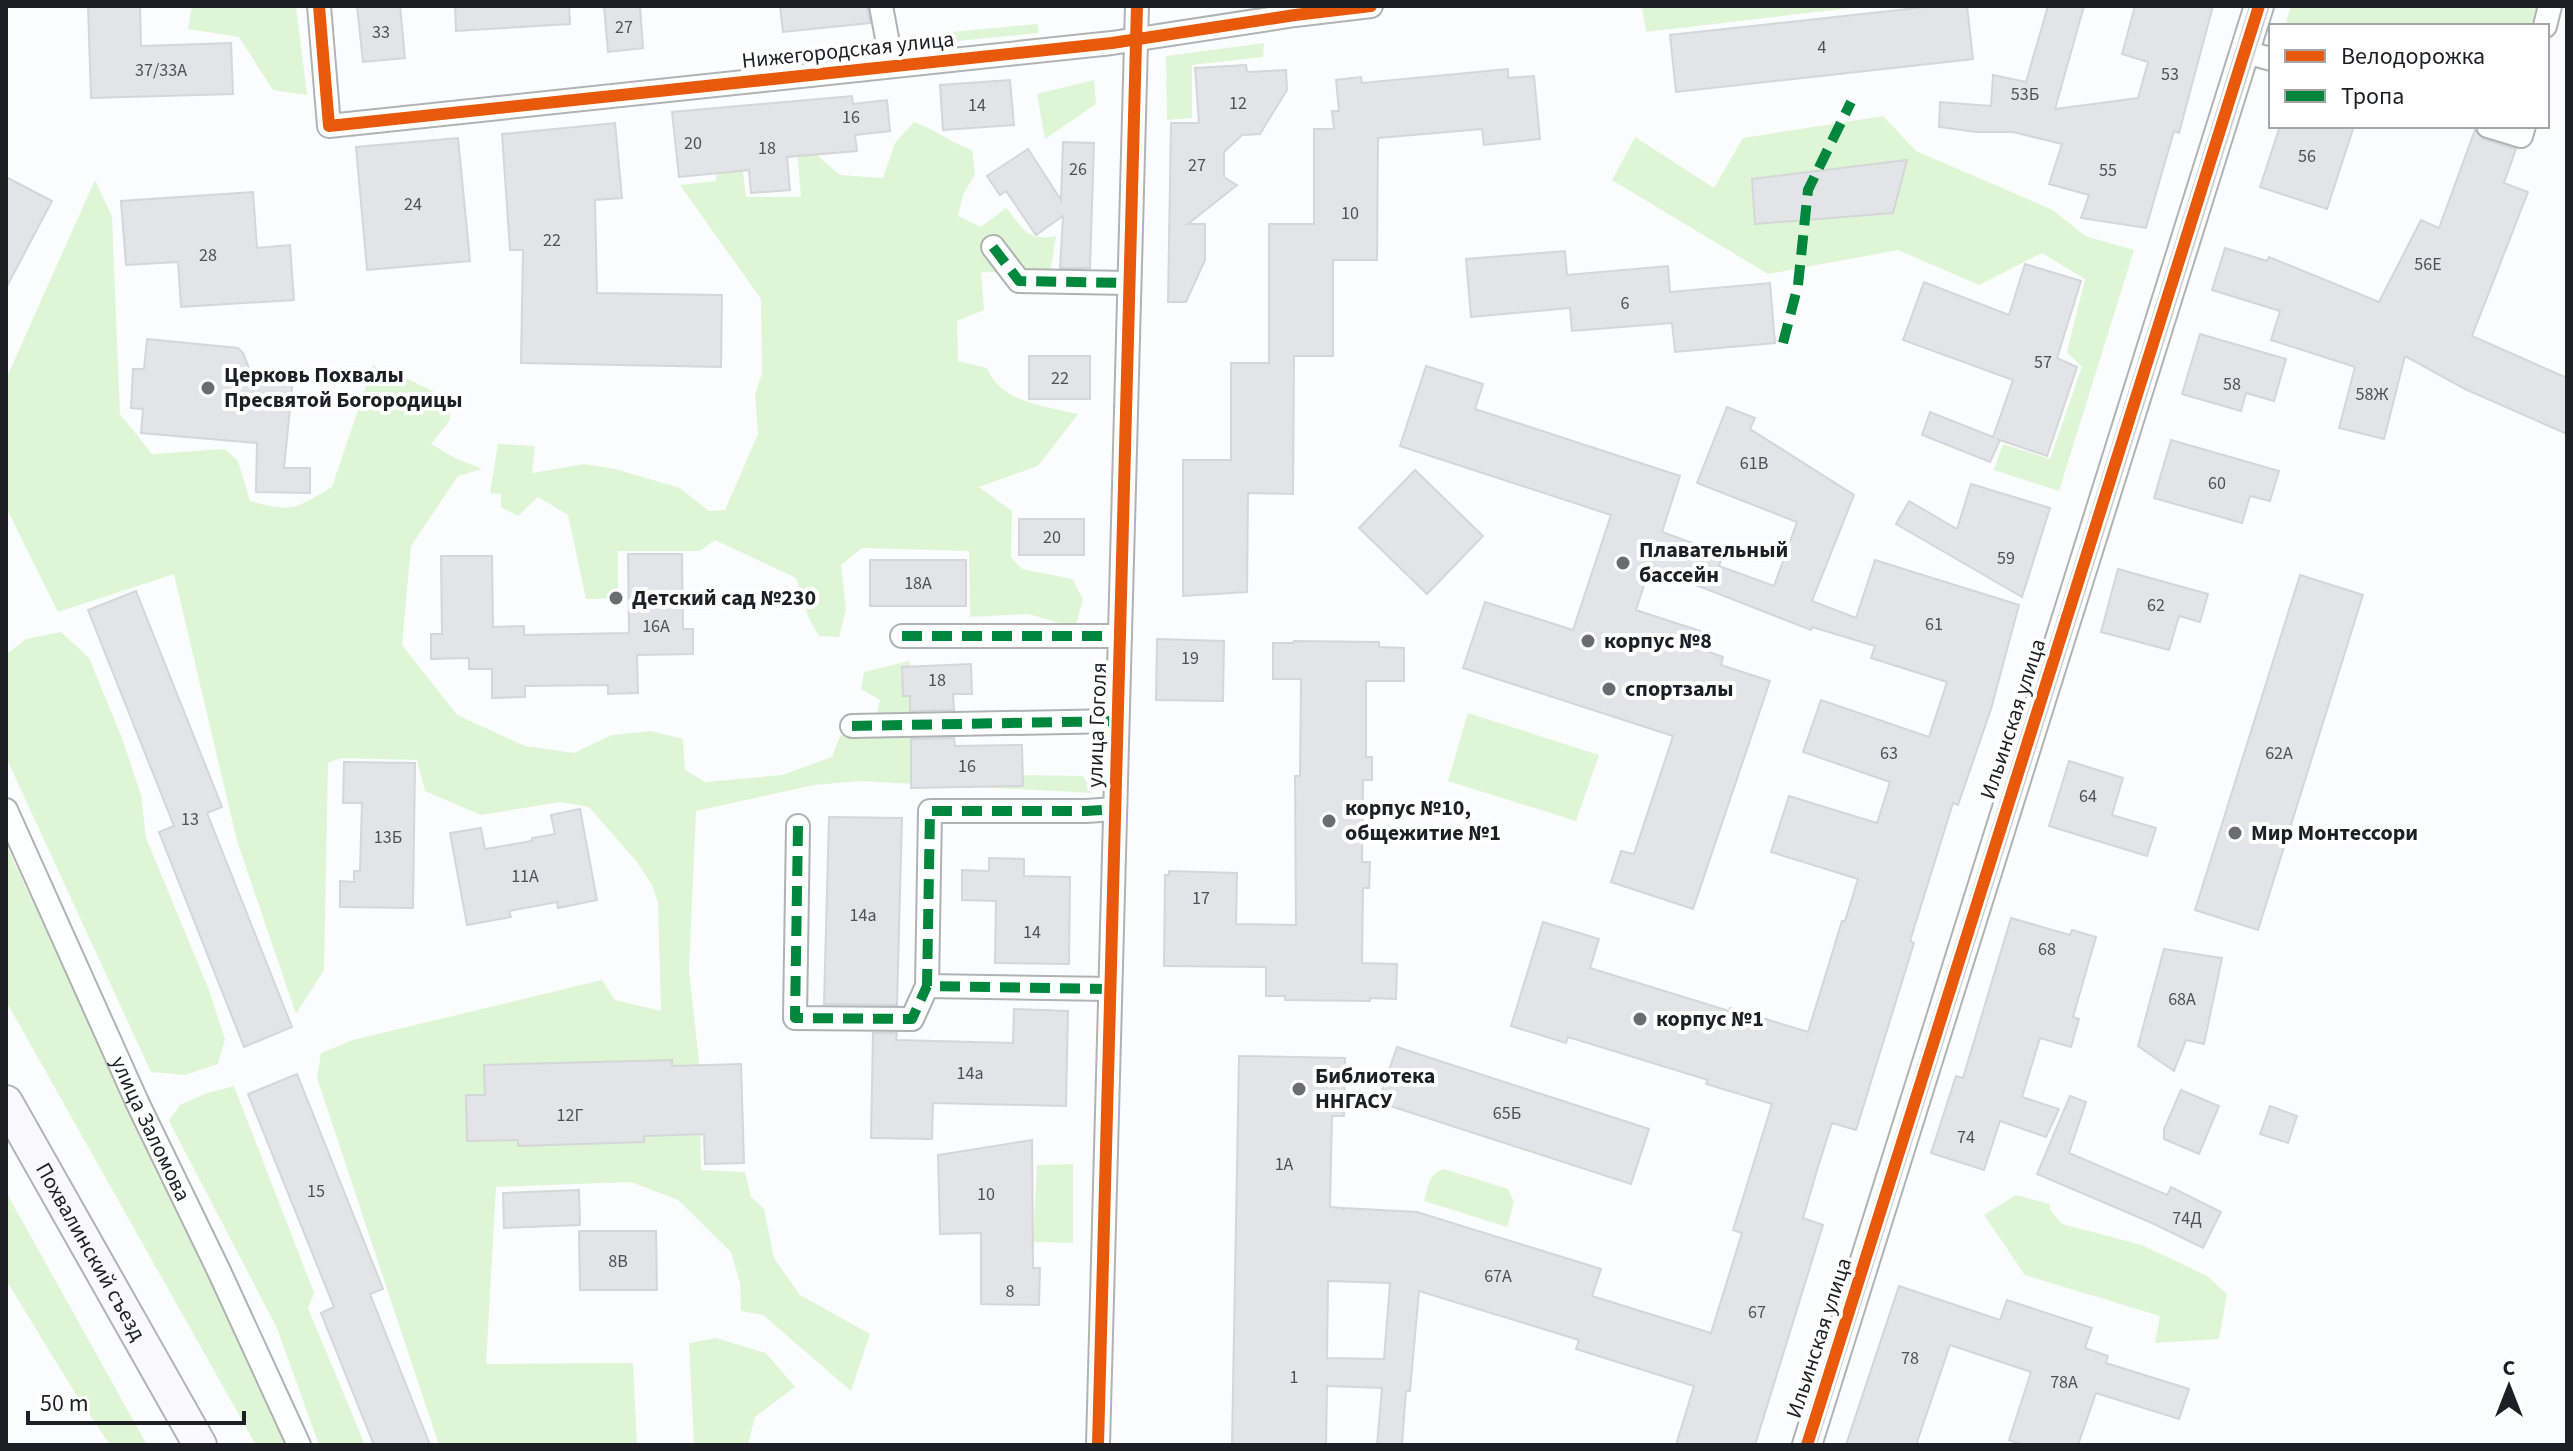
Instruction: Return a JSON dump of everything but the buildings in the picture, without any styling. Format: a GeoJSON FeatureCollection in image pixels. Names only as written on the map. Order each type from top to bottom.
{"type":"FeatureCollection","features":[{"type":"Feature","properties":{"kind":"main road","name":"Похвалинский съезд"},"geometry":{"type":"LineString","coordinates":[[6,1102],[200,1445]]}},
{"type":"Feature","properties":{"kind":"street","name":"Нижегородская улица"},"geometry":{"type":"LineString","coordinates":[[319,6],[329,126],[1136,40],[1371,6]]}},
{"type":"Feature","properties":{"kind":"street"},"geometry":{"type":"LineString","coordinates":[[881,6],[892,65]]}},
{"type":"Feature","properties":{"kind":"street","name":"улица Гоголя"},"geometry":{"type":"LineString","coordinates":[[1098,1445],[1137,6]]}},
{"type":"Feature","properties":{"kind":"street","name":"Ильинская улица"},"geometry":{"type":"LineString","coordinates":[[1807,1445],[2258,55],[2259,6]]}},
{"type":"Feature","properties":{"kind":"street"},"geometry":{"type":"LineString","coordinates":[[2502,128],[2522,131]]}},
{"type":"Feature","properties":{"kind":"street"},"geometry":{"type":"LineString","coordinates":[[993,247],[1019,281],[1129,283]]}},
{"type":"Feature","properties":{"kind":"street"},"geometry":{"type":"LineString","coordinates":[[902,636],[1120,636]]}},
{"type":"Feature","properties":{"kind":"street"},"geometry":{"type":"LineString","coordinates":[[852,726],[1117,721]]}},
{"type":"Feature","properties":{"kind":"street"},"geometry":{"type":"LineString","coordinates":[[798,826],[795,1018],[912,1019],[927,986],[930,811],[1115,809]]}},
{"type":"Feature","properties":{"kind":"street","name":"улица Заломова"},"geometry":{"type":"LineString","coordinates":[[6,810],[138,1104],[299,1445]]}},
{"type":"Feature","properties":{"kind":"street"},"geometry":{"type":"LineString","coordinates":[[927,986],[1110,989]]}},
{"type":"Feature","properties":{"kind":"green space"},"geometry":{"type":"Polygon","coordinates":[[[192,6],[296,6],[307,95],[273,90],[239,37],[188,29],[192,6]]]}},
{"type":"Feature","properties":{"kind":"green space"},"geometry":{"type":"Polygon","coordinates":[[[1642,6],[1867,6],[1646,32],[1642,6]]]}},
{"type":"Feature","properties":{"kind":"green space"},"geometry":{"type":"Polygon","coordinates":[[[2291,6],[2538,6],[2532,24],[2286,24],[2291,6]]]}},
{"type":"Feature","properties":{"kind":"green space"},"geometry":{"type":"Polygon","coordinates":[[[1037,24],[1039,33],[937,43],[940,33],[1037,24]]]}},
{"type":"Feature","properties":{"kind":"green space"},"geometry":{"type":"Polygon","coordinates":[[[1264,43],[1263,57],[1192,65],[1192,118],[1167,120],[1166,56],[1264,43]]]}},
{"type":"Feature","properties":{"kind":"green space"},"geometry":{"type":"Polygon","coordinates":[[[1094,80],[1096,104],[1045,139],[1037,94],[1094,80]]]}},
{"type":"Feature","properties":{"kind":"green space"},"geometry":{"type":"Polygon","coordinates":[[[1883,116],[1916,151],[2053,210],[2085,236],[2134,250],[2059,491],[1994,470],[2003,444],[2050,459],[2082,367],[2067,352],[2085,279],[2042,253],[1979,285],[1898,250],[1768,274],[1612,180],[1635,137],[1714,188],[1743,138],[1883,116]]]}},
{"type":"Feature","properties":{"kind":"green space"},"geometry":{"type":"Polygon","coordinates":[[[914,122],[972,150],[975,174],[963,195],[958,216],[981,227],[1006,208],[1026,232],[1038,237],[1056,236],[1050,274],[981,272],[984,310],[957,321],[958,361],[987,368],[1002,389],[1013,396],[1078,414],[1038,466],[979,487],[1012,511],[1011,557],[1022,569],[1072,579],[1083,599],[1075,628],[1029,614],[970,617],[969,551],[862,548],[841,565],[846,610],[839,637],[819,636],[809,619],[796,578],[715,540],[700,551],[618,551],[618,598],[586,599],[568,515],[538,497],[518,516],[501,507],[501,494],[490,493],[498,444],[535,446],[532,473],[584,464],[615,469],[680,488],[709,511],[725,510],[758,434],[755,395],[762,373],[761,299],[680,185],[716,181],[717,151],[739,141],[746,197],[801,197],[796,137],[840,175],[883,178],[895,143],[914,122]]]}},
{"type":"Feature","properties":{"kind":"green space"},"geometry":{"type":"Polygon","coordinates":[[[95,180],[112,217],[120,414],[152,454],[225,449],[238,461],[250,501],[293,507],[332,487],[373,365],[451,400],[450,420],[431,444],[482,469],[458,476],[411,546],[402,645],[457,715],[525,746],[574,753],[612,735],[651,731],[683,739],[685,770],[705,782],[782,775],[832,757],[840,736],[875,724],[880,700],[861,689],[864,672],[909,661],[917,688],[925,695],[911,724],[923,769],[1083,776],[1093,793],[859,781],[814,785],[696,811],[689,971],[699,1061],[701,1170],[745,1172],[751,1197],[764,1209],[774,1258],[800,1295],[870,1334],[851,1391],[763,1315],[741,1311],[740,1283],[731,1252],[678,1200],[631,1182],[496,1187],[486,1364],[633,1363],[637,1445],[439,1445],[317,1078],[321,1053],[353,1040],[602,980],[615,1000],[661,1011],[658,903],[652,885],[637,862],[589,807],[560,802],[481,815],[425,791],[417,760],[341,758],[328,763],[324,970],[296,1014],[237,841],[174,574],[58,612],[6,507],[6,379],[95,180]]]}},
{"type":"Feature","properties":{"kind":"green space"},"geometry":{"type":"Polygon","coordinates":[[[61,632],[89,658],[122,738],[141,795],[146,838],[209,990],[225,1039],[218,1064],[185,1075],[151,1072],[6,757],[6,655],[26,639],[61,632]]]}},
{"type":"Feature","properties":{"kind":"green space"},"geometry":{"type":"Polygon","coordinates":[[[1468,713],[1599,755],[1576,821],[1448,781],[1468,713]]]}},
{"type":"Feature","properties":{"kind":"green space"},"geometry":{"type":"Polygon","coordinates":[[[6,845],[287,1445],[256,1445],[6,1001],[6,845]]]}},
{"type":"Feature","properties":{"kind":"green space"},"geometry":{"type":"Polygon","coordinates":[[[234,1086],[314,1293],[308,1308],[365,1445],[319,1445],[277,1328],[169,1121],[180,1105],[234,1086]]]}},
{"type":"Feature","properties":{"kind":"green space"},"geometry":{"type":"Polygon","coordinates":[[[1073,1164],[1073,1243],[1033,1242],[1037,1165],[1073,1164]]]}},
{"type":"Feature","properties":{"kind":"green space"},"geometry":{"type":"Polygon","coordinates":[[[1444,1169],[1508,1189],[1514,1202],[1507,1227],[1424,1201],[1432,1177],[1444,1169]]]}},
{"type":"Feature","properties":{"kind":"green space"},"geometry":{"type":"Polygon","coordinates":[[[6,1192],[147,1445],[110,1445],[6,1280],[6,1192]]]}},
{"type":"Feature","properties":{"kind":"green space"},"geometry":{"type":"Polygon","coordinates":[[[2016,1195],[2050,1204],[2050,1210],[2062,1224],[2142,1245],[2207,1276],[2227,1294],[2219,1339],[2155,1343],[2160,1316],[2025,1275],[1984,1215],[2016,1195]]]}},
{"type":"Feature","properties":{"kind":"green space"},"geometry":{"type":"Polygon","coordinates":[[[716,1338],[766,1353],[795,1387],[755,1417],[748,1445],[694,1445],[689,1343],[716,1338]]]}},
{"type":"Feature","properties":{"kind":"tram line"},"geometry":{"type":"LineString","coordinates":[[1799,1445],[2250,6]]}},
{"type":"Feature","properties":{"kind":"tram line"},"geometry":{"type":"LineString","coordinates":[[1816,1445],[2269,6]]}},
{"type":"Feature","properties":{"kind":"marked path"},"geometry":{"type":"LineString","coordinates":[[1783,343],[1798,285],[1808,190],[1851,102]]}},
{"type":"Feature","properties":{"kind":"marked path"},"geometry":{"type":"LineString","coordinates":[[993,247],[1019,281],[1129,283]]}},
{"type":"Feature","properties":{"kind":"marked path"},"geometry":{"type":"LineString","coordinates":[[902,636],[1120,636]]}},
{"type":"Feature","properties":{"kind":"marked path"},"geometry":{"type":"LineString","coordinates":[[852,726],[1117,721]]}},
{"type":"Feature","properties":{"kind":"marked path"},"geometry":{"type":"LineString","coordinates":[[1110,989],[927,986],[930,811],[1115,809]]}},
{"type":"Feature","properties":{"kind":"marked path"},"geometry":{"type":"LineString","coordinates":[[798,826],[795,1018],[912,1019],[927,986]]}},
{"type":"Feature","properties":{"kind":"cycle path"},"geometry":{"type":"LineString","coordinates":[[319,6],[329,126],[1112,43],[1371,6]]}},
{"type":"Feature","properties":{"kind":"cycle path"},"geometry":{"type":"LineString","coordinates":[[1098,1445],[1137,6]]}},
{"type":"Feature","properties":{"kind":"cycle path"},"geometry":{"type":"LineString","coordinates":[[1807,1445],[2259,6]]}},
{"type":"Feature","properties":{"kind":"place","name":"Церковь Похвалы Пресвятой Богородицы"},"geometry":{"type":"Point","coordinates":[208,388]}},
{"type":"Feature","properties":{"kind":"place","name":"Плавательный бассейн"},"geometry":{"type":"Point","coordinates":[1623,563]}},
{"type":"Feature","properties":{"kind":"place","name":"Детский сад №230"},"geometry":{"type":"Point","coordinates":[616,598]}},
{"type":"Feature","properties":{"kind":"place","name":"корпус №8"},"geometry":{"type":"Point","coordinates":[1588,641]}},
{"type":"Feature","properties":{"kind":"place","name":"спортзалы"},"geometry":{"type":"Point","coordinates":[1609,689]}},
{"type":"Feature","properties":{"kind":"place","name":"корпус №10, общежитие №1"},"geometry":{"type":"Point","coordinates":[1329,821]}},
{"type":"Feature","properties":{"kind":"place","name":"Мир Монтессори"},"geometry":{"type":"Point","coordinates":[2235,833]}},
{"type":"Feature","properties":{"kind":"place","name":"корпус №1"},"geometry":{"type":"Point","coordinates":[1640,1019]}},
{"type":"Feature","properties":{"kind":"place","name":"Библиотека ННГАСУ"},"geometry":{"type":"Point","coordinates":[1299,1089]}}]}
